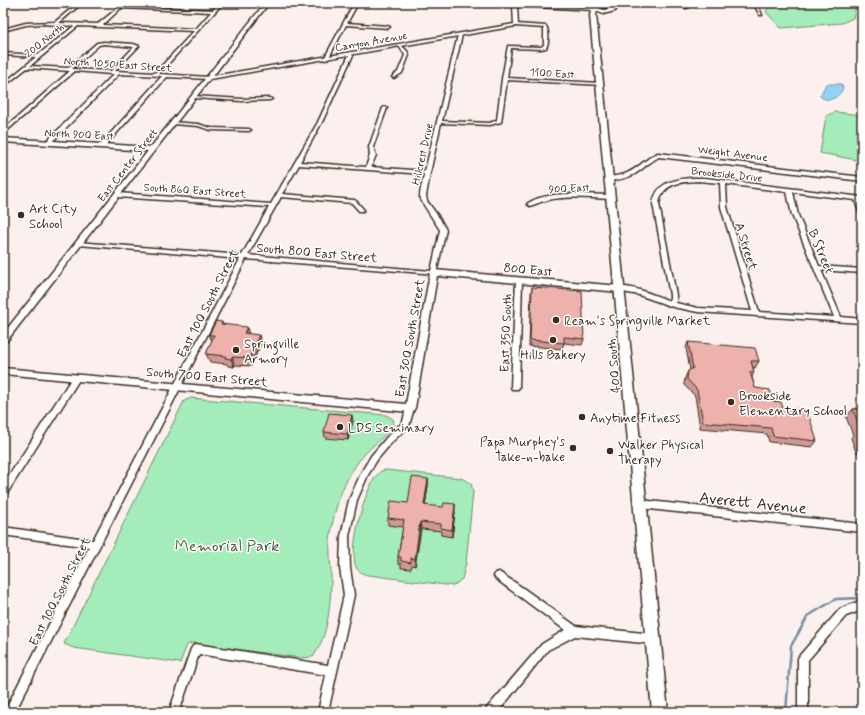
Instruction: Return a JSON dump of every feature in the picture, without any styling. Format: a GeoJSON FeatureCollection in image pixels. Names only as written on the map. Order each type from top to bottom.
{"type":"FeatureCollection","features":[{"type":"Feature","properties":{"kind":"main road"},"geometry":{"type":"LineString","coordinates":[[596,8],[620,3]]}},
{"type":"Feature","properties":{"kind":"main road"},"geometry":{"type":"LineString","coordinates":[[596,8],[605,12],[610,12],[608,5]]}},
{"type":"Feature","properties":{"kind":"main road","name":"400 South"},"geometry":{"type":"LineString","coordinates":[[596,8],[600,84],[608,179],[620,289],[660,712]]}},
{"type":"Feature","properties":{"kind":"street"},"geometry":{"type":"LineString","coordinates":[[56,23],[80,3]]}},
{"type":"Feature","properties":{"kind":"street"},"geometry":{"type":"LineString","coordinates":[[100,25],[126,3]]}},
{"type":"Feature","properties":{"kind":"street"},"geometry":{"type":"LineString","coordinates":[[156,75],[221,3]]}},
{"type":"Feature","properties":{"kind":"street","name":"East Center Street"},"geometry":{"type":"LineString","coordinates":[[4,337],[267,3]]}},
{"type":"Feature","properties":{"kind":"street"},"geometry":{"type":"LineString","coordinates":[[326,59],[356,3]]}},
{"type":"Feature","properties":{"kind":"street"},"geometry":{"type":"LineString","coordinates":[[479,3],[596,8]]}},
{"type":"Feature","properties":{"kind":"street"},"geometry":{"type":"LineString","coordinates":[[682,3],[686,7]]}},
{"type":"Feature","properties":{"kind":"street"},"geometry":{"type":"LineString","coordinates":[[755,3],[761,14]]}},
{"type":"Feature","properties":{"kind":"street"},"geometry":{"type":"LineString","coordinates":[[841,3],[862,6]]}},
{"type":"Feature","properties":{"kind":"street"},"geometry":{"type":"LineString","coordinates":[[440,122],[490,124],[499,121],[509,47],[541,48],[546,46],[545,27],[516,25],[515,5]]}},
{"type":"Feature","properties":{"kind":"street"},"geometry":{"type":"LineString","coordinates":[[121,7],[214,11]]}},
{"type":"Feature","properties":{"kind":"street"},"geometry":{"type":"LineString","coordinates":[[3,30],[30,24],[56,23],[196,30]]}},
{"type":"Feature","properties":{"kind":"street","name":"200 North"},"geometry":{"type":"LineString","coordinates":[[3,86],[78,24]]}},
{"type":"Feature","properties":{"kind":"street"},"geometry":{"type":"LineString","coordinates":[[344,24],[388,27]]}},
{"type":"Feature","properties":{"kind":"street","name":"Canyon Avenue"},"geometry":{"type":"LineString","coordinates":[[209,78],[351,55],[516,25]]}},
{"type":"Feature","properties":{"kind":"street","name":"Hillcrest Drive"},"geometry":{"type":"LineString","coordinates":[[434,273],[443,230],[424,201],[424,196],[427,173],[460,35]]}},
{"type":"Feature","properties":{"kind":"street"},"geometry":{"type":"LineString","coordinates":[[68,70],[95,45],[101,43],[137,46],[111,73]]}},
{"type":"Feature","properties":{"kind":"street"},"geometry":{"type":"LineString","coordinates":[[394,77],[400,74],[407,56],[406,52],[401,46]]}},
{"type":"Feature","properties":{"kind":"street"},"geometry":{"type":"LineString","coordinates":[[3,54],[39,56]]}},
{"type":"Feature","properties":{"kind":"street","name":"East 100 South Street"},"geometry":{"type":"LineString","coordinates":[[9,712],[244,257],[320,122],[351,55]]}},
{"type":"Feature","properties":{"kind":"street","name":"North 1050 East Street"},"geometry":{"type":"LineString","coordinates":[[26,67],[209,78]]}},
{"type":"Feature","properties":{"kind":"street"},"geometry":{"type":"LineString","coordinates":[[3,133],[74,70]]}},
{"type":"Feature","properties":{"kind":"street"},"geometry":{"type":"LineString","coordinates":[[48,143],[117,73]]}},
{"type":"Feature","properties":{"kind":"street"},"geometry":{"type":"LineString","coordinates":[[103,145],[165,76]]}},
{"type":"Feature","properties":{"kind":"street"},"geometry":{"type":"LineString","coordinates":[[3,78],[11,79]]}},
{"type":"Feature","properties":{"kind":"street","name":"1100 East"},"geometry":{"type":"LineString","coordinates":[[504,79],[600,84]]}},
{"type":"Feature","properties":{"kind":"street"},"geometry":{"type":"LineString","coordinates":[[194,97],[242,100],[270,99]]}},
{"type":"Feature","properties":{"kind":"street"},"geometry":{"type":"LineString","coordinates":[[368,168],[373,155],[371,148],[385,108]]}},
{"type":"Feature","properties":{"kind":"street"},"geometry":{"type":"LineString","coordinates":[[173,123],[198,125],[211,129],[249,130]]}},
{"type":"Feature","properties":{"kind":"street","name":"North 900 East"},"geometry":{"type":"LineString","coordinates":[[3,140],[153,149]]}},
{"type":"Feature","properties":{"kind":"street","name":"Weight Avenue"},"geometry":{"type":"LineString","coordinates":[[608,179],[623,177],[631,174],[658,155],[862,179]]}},
{"type":"Feature","properties":{"kind":"street"},"geometry":{"type":"LineString","coordinates":[[297,163],[427,173]]}},
{"type":"Feature","properties":{"kind":"street","name":"Brookside Drive"},"geometry":{"type":"LineString","coordinates":[[673,305],[673,295],[656,199],[665,187],[680,181],[698,180],[860,199]]}},
{"type":"Feature","properties":{"kind":"street","name":"A Street"},"geometry":{"type":"LineString","coordinates":[[723,183],[724,207],[756,314]]}},
{"type":"Feature","properties":{"kind":"street","name":"B Street"},"geometry":{"type":"LineString","coordinates":[[790,191],[795,215],[838,319]]}},
{"type":"Feature","properties":{"kind":"street","name":"South 860 East Street"},"geometry":{"type":"LineString","coordinates":[[117,195],[272,206]]}},
{"type":"Feature","properties":{"kind":"street"},"geometry":{"type":"LineString","coordinates":[[278,195],[354,202],[361,210]]}},
{"type":"Feature","properties":{"kind":"street","name":"900 East"},"geometry":{"type":"LineString","coordinates":[[530,204],[539,199],[586,196],[610,197]]}},
{"type":"Feature","properties":{"kind":"street"},"geometry":{"type":"LineString","coordinates":[[860,199],[862,212]]}},
{"type":"Feature","properties":{"kind":"street","name":"South 800 East Street"},"geometry":{"type":"LineString","coordinates":[[79,243],[434,273]]}},
{"type":"Feature","properties":{"kind":"street"},"geometry":{"type":"LineString","coordinates":[[817,268],[862,271]]}},
{"type":"Feature","properties":{"kind":"street","name":"800 East"},"geometry":{"type":"LineString","coordinates":[[434,273],[620,289]]}},
{"type":"Feature","properties":{"kind":"street","name":"East 300 South Street"},"geometry":{"type":"LineString","coordinates":[[410,408],[434,273]]}},
{"type":"Feature","properties":{"kind":"street","name":"East 350 South"},"geometry":{"type":"LineString","coordinates":[[515,387],[519,280]]}},
{"type":"Feature","properties":{"kind":"street"},"geometry":{"type":"LineString","coordinates":[[620,289],[647,294],[673,305],[698,310],[862,321]]}},
{"type":"Feature","properties":{"kind":"street","name":"South 700 East Street"},"geometry":{"type":"LineString","coordinates":[[3,371],[410,408]]}},
{"type":"Feature","properties":{"kind":"street"},"geometry":{"type":"LineString","coordinates":[[3,492],[76,378]]}},
{"type":"Feature","properties":{"kind":"street"},"geometry":{"type":"LineString","coordinates":[[324,712],[349,595],[345,568],[345,536],[353,500],[365,473],[374,458],[390,439],[406,424],[410,408]]}},
{"type":"Feature","properties":{"kind":"street","name":"Averett Avenue"},"geometry":{"type":"LineString","coordinates":[[640,504],[862,528]]}},
{"type":"Feature","properties":{"kind":"street"},"geometry":{"type":"LineString","coordinates":[[3,531],[96,544]]}},
{"type":"Feature","properties":{"kind":"street"},"geometry":{"type":"LineString","coordinates":[[499,576],[574,631],[653,639]]}},
{"type":"Feature","properties":{"kind":"street"},"geometry":{"type":"LineString","coordinates":[[803,712],[804,658],[843,612],[862,605]]}},
{"type":"Feature","properties":{"kind":"street"},"geometry":{"type":"LineString","coordinates":[[491,712],[545,647],[574,631]]}},
{"type":"Feature","properties":{"kind":"street"},"geometry":{"type":"LineString","coordinates":[[174,712],[196,649],[333,671]]}},
{"type":"Feature","properties":{"kind":"green space"},"geometry":{"type":"Polygon","coordinates":[[[770,3],[831,3],[856,7],[853,18],[842,23],[781,28],[766,12],[770,3]]]}},
{"type":"Feature","properties":{"kind":"green space"},"geometry":{"type":"Polygon","coordinates":[[[835,112],[862,115],[862,161],[820,153],[826,116],[835,112]]]}},
{"type":"Feature","properties":{"kind":"green space","name":"Memorial Park"},"geometry":{"type":"Polygon","coordinates":[[[191,398],[386,415],[393,419],[394,423],[391,428],[356,465],[345,485],[336,507],[330,541],[330,606],[323,639],[313,657],[301,658],[192,643],[187,645],[180,663],[74,648],[64,644],[184,401],[191,398]]]}},
{"type":"Feature","properties":{"kind":"green space"},"geometry":{"type":"Polygon","coordinates":[[[386,470],[461,478],[471,483],[473,492],[466,563],[462,579],[453,586],[368,575],[357,569],[354,561],[354,550],[363,505],[373,481],[380,472],[386,470]]]}},
{"type":"Feature","properties":{"kind":"water"},"geometry":{"type":"Polygon","coordinates":[[[826,84],[841,84],[843,88],[836,97],[827,99],[820,96],[826,84]]]}},
{"type":"Feature","properties":{"kind":"building","name":"Ream's Springville Market"},"geometry":{"type":"Polygon","coordinates":[[[532,287],[582,291],[584,339],[564,337],[564,343],[530,340],[532,287]]]}},
{"type":"Feature","properties":{"kind":"building","name":"Springville Armory"},"geometry":{"type":"Polygon","coordinates":[[[216,321],[222,322],[221,324],[247,327],[244,333],[259,335],[249,358],[232,357],[231,359],[225,358],[226,356],[206,354],[214,335],[209,335],[216,321]]]}},
{"type":"Feature","properties":{"kind":"building","name":"Brookside Elementary School"},"geometry":{"type":"Polygon","coordinates":[[[688,342],[755,348],[759,361],[751,361],[754,372],[750,372],[755,388],[770,390],[773,401],[781,402],[783,408],[807,410],[817,441],[773,436],[771,428],[703,422],[697,390],[687,379],[688,371],[693,368],[688,342]]]}},
{"type":"Feature","properties":{"kind":"building"},"geometry":{"type":"Polygon","coordinates":[[[853,409],[862,409],[862,442],[857,430],[861,431],[853,409]]]}},
{"type":"Feature","properties":{"kind":"building","name":"LDS Seminary"},"geometry":{"type":"Polygon","coordinates":[[[329,413],[352,415],[347,434],[324,432],[329,413]]]}},
{"type":"Feature","properties":{"kind":"building"},"geometry":{"type":"Polygon","coordinates":[[[412,477],[428,479],[424,505],[443,507],[444,503],[455,504],[452,530],[441,528],[441,524],[420,522],[415,559],[411,558],[411,563],[401,561],[401,557],[398,557],[404,520],[388,518],[391,501],[408,503],[412,477]]]}},
{"type":"Feature","properties":{"kind":"waterway"},"geometry":{"type":"LineString","coordinates":[[786,712],[791,646],[808,616],[836,599],[862,598]]}},
{"type":"Feature","properties":{"kind":"place","name":"Art City School"},"geometry":{"type":"Point","coordinates":[21,215]}},
{"type":"Feature","properties":{"kind":"place","name":"Ream's Springville Market"},"geometry":{"type":"Point","coordinates":[556,320]}},
{"type":"Feature","properties":{"kind":"place","name":"Hills Bakery"},"geometry":{"type":"Point","coordinates":[553,340]}},
{"type":"Feature","properties":{"kind":"place","name":"Springville Armory"},"geometry":{"type":"Point","coordinates":[236,350]}},
{"type":"Feature","properties":{"kind":"place","name":"Brookside Elementary School"},"geometry":{"type":"Point","coordinates":[731,402]}},
{"type":"Feature","properties":{"kind":"place","name":"Anytime Fitness"},"geometry":{"type":"Point","coordinates":[582,417]}},
{"type":"Feature","properties":{"kind":"place","name":"LDS Seminary"},"geometry":{"type":"Point","coordinates":[340,427]}},
{"type":"Feature","properties":{"kind":"place","name":"Papa Murphey's Take-n-bake"},"geometry":{"type":"Point","coordinates":[573,448]}},
{"type":"Feature","properties":{"kind":"place","name":"Walker Physical Therapy"},"geometry":{"type":"Point","coordinates":[610,451]}}]}
